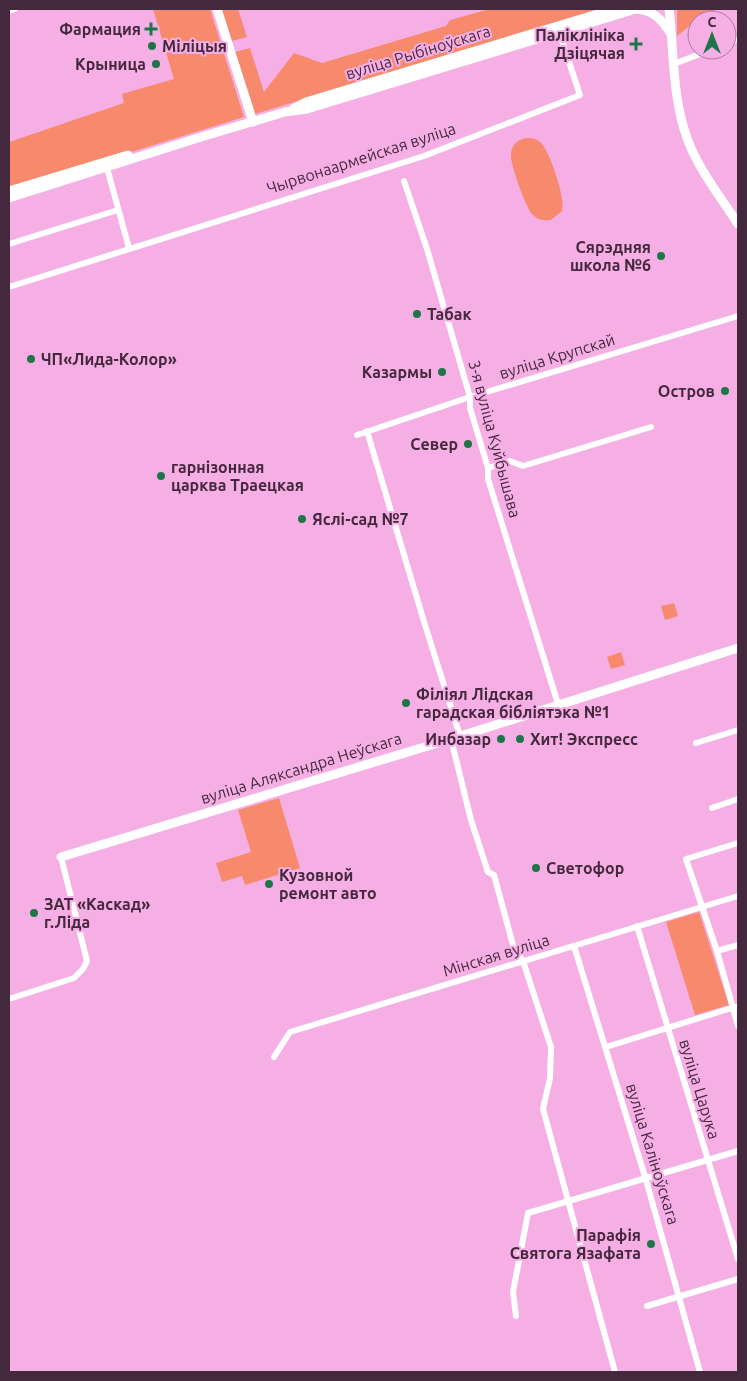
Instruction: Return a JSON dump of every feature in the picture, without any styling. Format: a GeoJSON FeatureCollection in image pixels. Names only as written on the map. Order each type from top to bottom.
{"type":"FeatureCollection","features":[{"type":"Feature","properties":{"kind":"main road"},"geometry":{"type":"LineString","coordinates":[[217,9],[253,122]]}},
{"type":"Feature","properties":{"kind":"main road"},"geometry":{"type":"LineString","coordinates":[[559,29],[616,9]]}},
{"type":"Feature","properties":{"kind":"main road"},"geometry":{"type":"LineString","coordinates":[[559,29],[635,9],[646,10],[658,17],[672,36]]}},
{"type":"Feature","properties":{"kind":"main road"},"geometry":{"type":"LineString","coordinates":[[669,9],[679,103],[690,146],[738,224]]}},
{"type":"Feature","properties":{"kind":"main road","name":"вуліца Рыбіноўскага"},"geometry":{"type":"LineString","coordinates":[[9,198],[285,112],[306,102],[559,29]]}},
{"type":"Feature","properties":{"kind":"main road","name":"вуліца Рыбіноўскага"},"geometry":{"type":"LineString","coordinates":[[9,191],[128,155],[167,148]]}},
{"type":"Feature","properties":{"kind":"main road","name":"вуліца Аляксандра Неўскага"},"geometry":{"type":"LineString","coordinates":[[61,857],[451,739],[738,648]]}},
{"type":"Feature","properties":{"kind":"street"},"geometry":{"type":"LineString","coordinates":[[9,11],[15,9]]}},
{"type":"Feature","properties":{"kind":"street","name":"Чырвонаармейская вуліца"},"geometry":{"type":"LineString","coordinates":[[9,287],[424,156],[580,95],[559,29]]}},
{"type":"Feature","properties":{"kind":"street"},"geometry":{"type":"LineString","coordinates":[[674,64],[687,59]]}},
{"type":"Feature","properties":{"kind":"street"},"geometry":{"type":"LineString","coordinates":[[107,168],[129,248]]}},
{"type":"Feature","properties":{"kind":"street","name":"3-я вуліца Куйбышава"},"geometry":{"type":"LineString","coordinates":[[404,181],[425,242],[470,396],[470,408],[488,468],[488,479],[558,704]]}},
{"type":"Feature","properties":{"kind":"street"},"geometry":{"type":"LineString","coordinates":[[9,244],[118,210]]}},
{"type":"Feature","properties":{"kind":"street","name":"вуліца Крупскай"},"geometry":{"type":"LineString","coordinates":[[357,435],[470,396],[738,316]]}},
{"type":"Feature","properties":{"kind":"street"},"geometry":{"type":"LineString","coordinates":[[488,468],[510,461],[523,466],[651,427]]}},
{"type":"Feature","properties":{"kind":"street"},"geometry":{"type":"LineString","coordinates":[[367,432],[460,736]]}},
{"type":"Feature","properties":{"kind":"street"},"geometry":{"type":"LineString","coordinates":[[696,743],[738,730]]}},
{"type":"Feature","properties":{"kind":"street"},"geometry":{"type":"LineString","coordinates":[[451,739],[471,820],[488,872],[494,875],[513,945],[523,960],[551,1047],[550,1078],[543,1109],[615,1372]]}},
{"type":"Feature","properties":{"kind":"street"},"geometry":{"type":"LineString","coordinates":[[712,808],[738,800]]}},
{"type":"Feature","properties":{"kind":"street"},"geometry":{"type":"LineString","coordinates":[[738,843],[686,859],[736,1007],[738,1026]]}},
{"type":"Feature","properties":{"kind":"street","name":"вуліца Аляксандра Неўскага"},"geometry":{"type":"LineString","coordinates":[[9,999],[74,978],[83,969],[87,961],[61,857]]}},
{"type":"Feature","properties":{"kind":"street","name":"Мінская вуліца"},"geometry":{"type":"LineString","coordinates":[[274,1057],[290,1032],[738,896]]}},
{"type":"Feature","properties":{"kind":"street","name":"вуліца Царука"},"geometry":{"type":"LineString","coordinates":[[637,926],[738,1259]]}},
{"type":"Feature","properties":{"kind":"street"},"geometry":{"type":"LineString","coordinates":[[717,951],[738,945]]}},
{"type":"Feature","properties":{"kind":"street","name":"вуліца Каліноўскага"},"geometry":{"type":"LineString","coordinates":[[574,946],[646,1180],[700,1372]]}},
{"type":"Feature","properties":{"kind":"street"},"geometry":{"type":"LineString","coordinates":[[606,1047],[736,1007]]}},
{"type":"Feature","properties":{"kind":"street"},"geometry":{"type":"LineString","coordinates":[[516,1316],[513,1292],[528,1213],[646,1180],[738,1151]]}},
{"type":"Feature","properties":{"kind":"street"},"geometry":{"type":"LineString","coordinates":[[647,1306],[738,1279]]}},
{"type":"Feature","properties":{"kind":"shaded area"},"geometry":{"type":"Polygon","coordinates":[[[153,9],[210,9],[244,117],[9,190],[9,142],[124,103],[122,94],[174,79],[153,9]]]}},
{"type":"Feature","properties":{"kind":"shaded area"},"geometry":{"type":"Polygon","coordinates":[[[222,9],[238,9],[247,37],[232,41],[222,9]]]}},
{"type":"Feature","properties":{"kind":"shaded area"},"geometry":{"type":"Polygon","coordinates":[[[490,9],[602,9],[255,114],[235,52],[250,48],[264,92],[294,53],[322,63],[446,26],[450,20],[490,9]]]}},
{"type":"Feature","properties":{"kind":"shaded area"},"geometry":{"type":"Polygon","coordinates":[[[677,9],[717,9],[687,10],[687,28],[677,36],[677,9]]]}},
{"type":"Feature","properties":{"kind":"shaded area"},"geometry":{"type":"Polygon","coordinates":[[[527,138],[535,139],[542,144],[556,176],[563,205],[562,211],[551,220],[542,220],[533,215],[526,204],[515,175],[511,153],[516,142],[527,138]]]}},
{"type":"Feature","properties":{"kind":"shaded area"},"geometry":{"type":"Polygon","coordinates":[[[674,603],[678,616],[665,620],[661,606],[674,603]]]}},
{"type":"Feature","properties":{"kind":"shaded area"},"geometry":{"type":"Polygon","coordinates":[[[621,652],[625,665],[611,669],[607,657],[621,652]]]}},
{"type":"Feature","properties":{"kind":"shaded area"},"geometry":{"type":"Polygon","coordinates":[[[279,798],[300,868],[245,885],[242,876],[222,882],[216,863],[251,852],[238,810],[279,798]]]}},
{"type":"Feature","properties":{"kind":"shaded area"},"geometry":{"type":"Polygon","coordinates":[[[699,912],[729,1005],[695,1015],[666,922],[699,912]]]}},
{"type":"Feature","properties":{"kind":"place","name":"Фармация"},"geometry":{"type":"Point","coordinates":[151,29]}},
{"type":"Feature","properties":{"kind":"place","name":"Паліклініка Дзіцячая"},"geometry":{"type":"Point","coordinates":[636,44]}},
{"type":"Feature","properties":{"kind":"place","name":"Міліцыя"},"geometry":{"type":"Point","coordinates":[152,46]}},
{"type":"Feature","properties":{"kind":"place","name":"Крыница"},"geometry":{"type":"Point","coordinates":[156,64]}},
{"type":"Feature","properties":{"kind":"place","name":"Сярэдняя школа №6"},"geometry":{"type":"Point","coordinates":[661,256]}},
{"type":"Feature","properties":{"kind":"place","name":"Табак"},"geometry":{"type":"Point","coordinates":[417,314]}},
{"type":"Feature","properties":{"kind":"place","name":"ЧП«Лида-Колор»"},"geometry":{"type":"Point","coordinates":[31,359]}},
{"type":"Feature","properties":{"kind":"place","name":"Казармы"},"geometry":{"type":"Point","coordinates":[442,372]}},
{"type":"Feature","properties":{"kind":"place","name":"Остров"},"geometry":{"type":"Point","coordinates":[725,391]}},
{"type":"Feature","properties":{"kind":"place","name":"Север"},"geometry":{"type":"Point","coordinates":[468,444]}},
{"type":"Feature","properties":{"kind":"place","name":"гарнізонная царква Траецкая"},"geometry":{"type":"Point","coordinates":[161,476]}},
{"type":"Feature","properties":{"kind":"place","name":"Яслі-сад №7"},"geometry":{"type":"Point","coordinates":[302,519]}},
{"type":"Feature","properties":{"kind":"place","name":"Філіял Лідская гарадская бібліятэка №1"},"geometry":{"type":"Point","coordinates":[406,703]}},
{"type":"Feature","properties":{"kind":"place","name":"Инбазар"},"geometry":{"type":"Point","coordinates":[501,739]}},
{"type":"Feature","properties":{"kind":"place","name":"Хит! Экспресс"},"geometry":{"type":"Point","coordinates":[520,739]}},
{"type":"Feature","properties":{"kind":"place","name":"Светофор"},"geometry":{"type":"Point","coordinates":[536,868]}},
{"type":"Feature","properties":{"kind":"place","name":"Кузовной ремонт авто"},"geometry":{"type":"Point","coordinates":[269,884]}},
{"type":"Feature","properties":{"kind":"place","name":"ЗАТ «Каскад» г.Ліда"},"geometry":{"type":"Point","coordinates":[34,913]}},
{"type":"Feature","properties":{"kind":"place","name":"Парафія Святога Язафата"},"geometry":{"type":"Point","coordinates":[651,1244]}}]}
